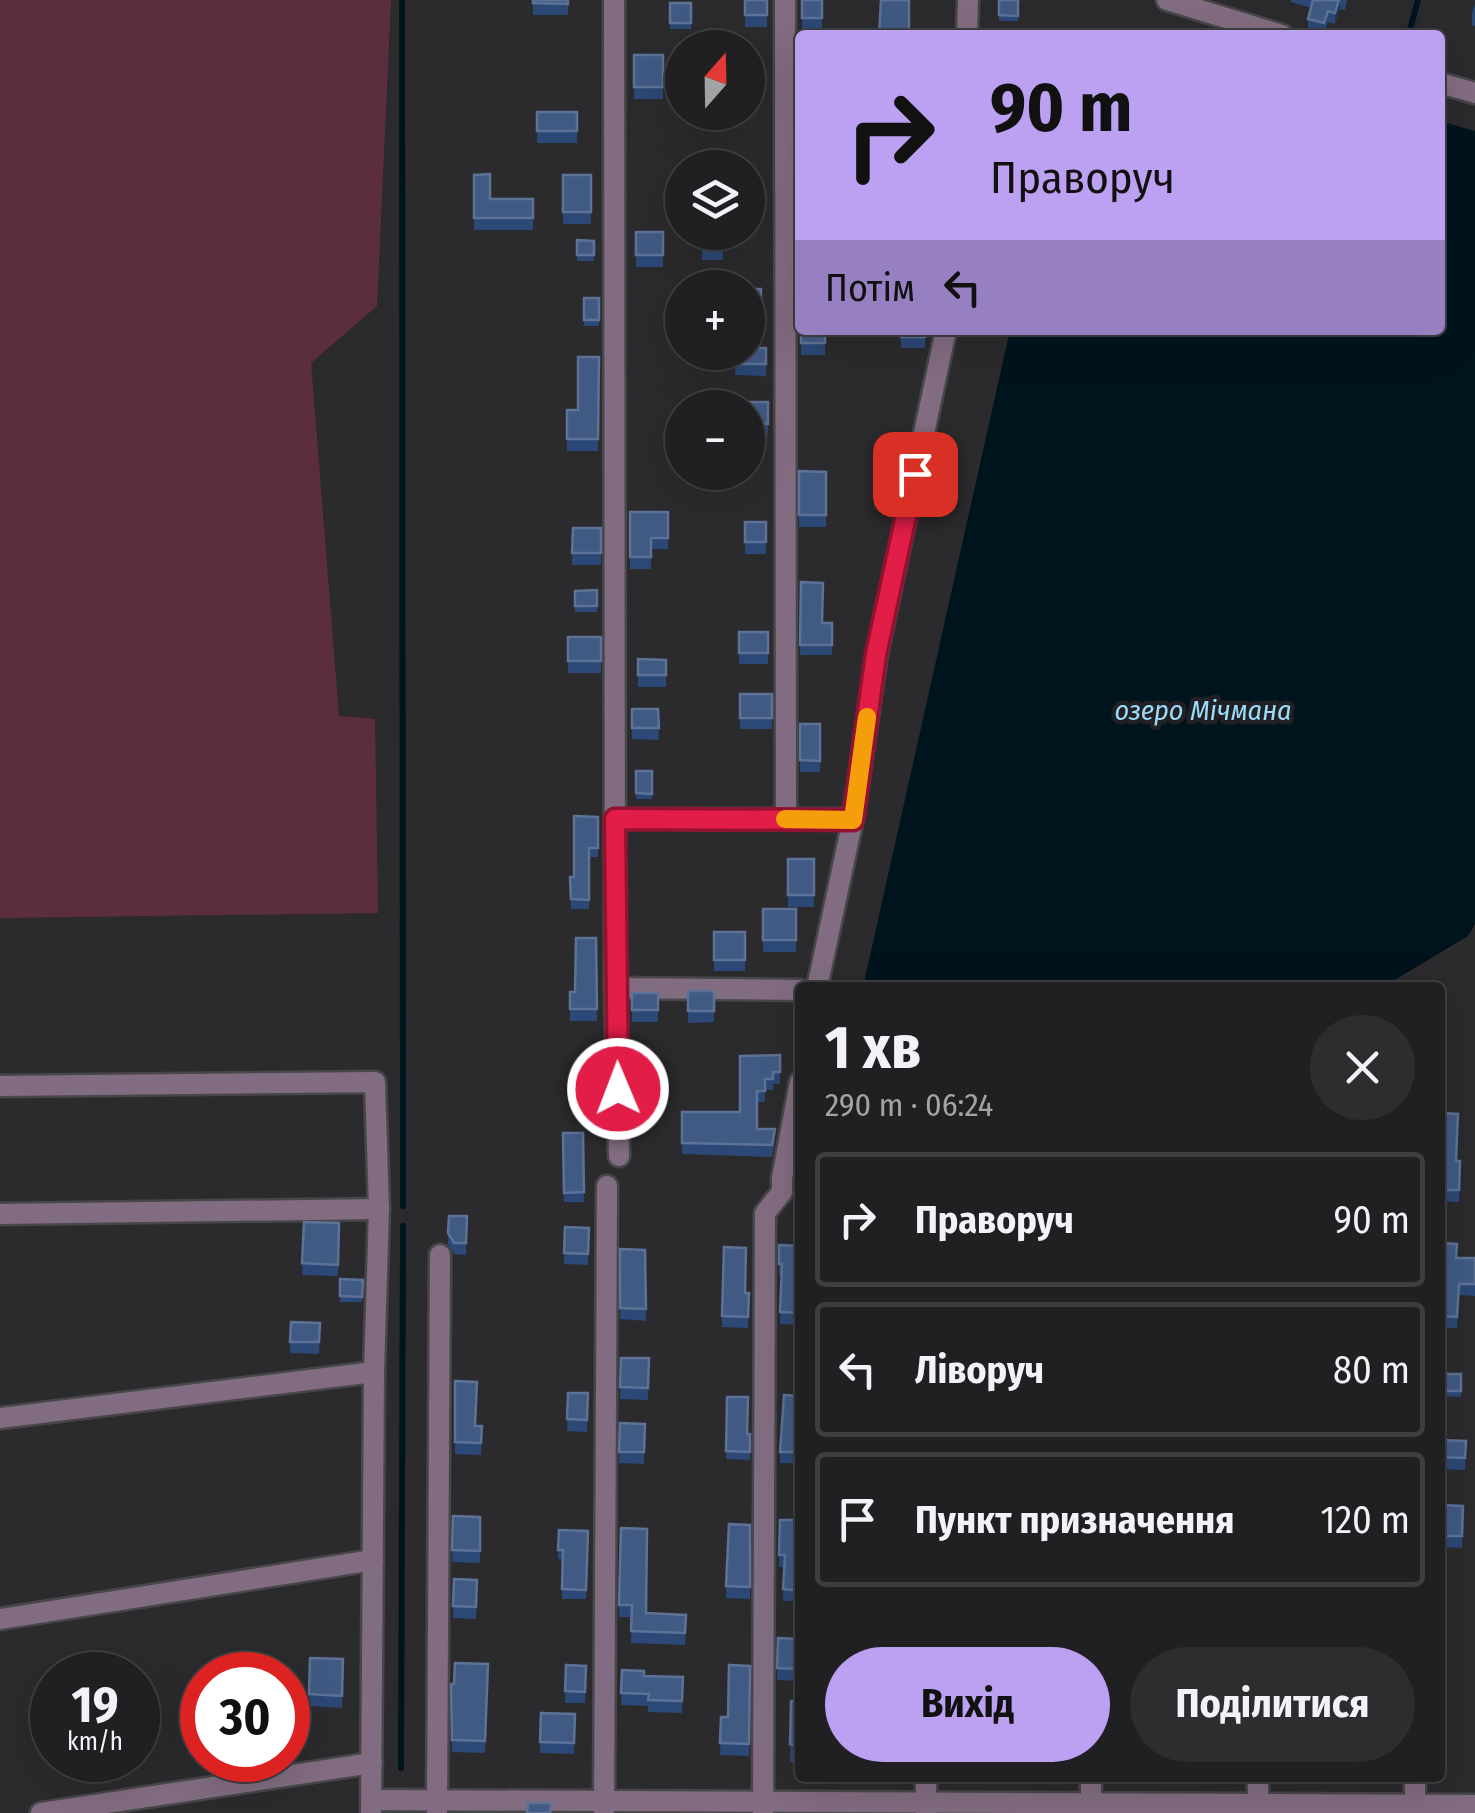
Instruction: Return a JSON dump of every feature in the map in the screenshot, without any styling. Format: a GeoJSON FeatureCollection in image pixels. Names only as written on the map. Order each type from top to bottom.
{"type":"FeatureCollection","features":[{"type":"Feature","properties":{"kind":"street"},"geometry":{"type":"LineString","coordinates":[[614,0],[615,988],[620,1156]]}},
{"type":"Feature","properties":{"kind":"street"},"geometry":{"type":"LineString","coordinates":[[784,0],[786,820]]}},
{"type":"Feature","properties":{"kind":"street"},"geometry":{"type":"LineString","coordinates":[[967,30],[968,0]]}},
{"type":"Feature","properties":{"kind":"street"},"geometry":{"type":"LineString","coordinates":[[1167,0],[1266,30]]}},
{"type":"Feature","properties":{"kind":"street"},"geometry":{"type":"LineString","coordinates":[[1445,85],[1475,94]]}},
{"type":"Feature","properties":{"kind":"street"},"geometry":{"type":"LineString","coordinates":[[818,982],[853,820],[876,654],[945,335]]}},
{"type":"Feature","properties":{"kind":"street"},"geometry":{"type":"LineString","coordinates":[[615,819],[853,820]]}},
{"type":"Feature","properties":{"kind":"street"},"geometry":{"type":"LineString","coordinates":[[615,988],[795,990]]}},
{"type":"Feature","properties":{"kind":"street"},"geometry":{"type":"LineString","coordinates":[[0,1086],[375,1082],[379,1209],[371,1806],[1415,1809],[1475,1804]]}},
{"type":"Feature","properties":{"kind":"street"},"geometry":{"type":"LineString","coordinates":[[763,1807],[764,1213],[791,1192],[782,1178],[795,1109]]}},
{"type":"Feature","properties":{"kind":"street"},"geometry":{"type":"LineString","coordinates":[[604,1807],[607,1186]]}},
{"type":"Feature","properties":{"kind":"street"},"geometry":{"type":"LineString","coordinates":[[0,1214],[379,1209]]}},
{"type":"Feature","properties":{"kind":"street"},"geometry":{"type":"LineString","coordinates":[[437,1807],[440,1255]]}},
{"type":"Feature","properties":{"kind":"street"},"geometry":{"type":"LineString","coordinates":[[0,1418],[374,1372]]}},
{"type":"Feature","properties":{"kind":"street"},"geometry":{"type":"LineString","coordinates":[[0,1620],[373,1560]]}},
{"type":"Feature","properties":{"kind":"street"},"geometry":{"type":"LineString","coordinates":[[41,1813],[372,1763]]}},
{"type":"Feature","properties":{"kind":"street"},"geometry":{"type":"LineString","coordinates":[[926,1782],[926,1808]]}},
{"type":"Feature","properties":{"kind":"street"},"geometry":{"type":"LineString","coordinates":[[1091,1782],[1091,1808]]}},
{"type":"Feature","properties":{"kind":"street"},"geometry":{"type":"LineString","coordinates":[[1258,1782],[1258,1808]]}},
{"type":"Feature","properties":{"kind":"street"},"geometry":{"type":"LineString","coordinates":[[1415,1782],[1415,1809]]}},
{"type":"Feature","properties":{"kind":"shaded area"},"geometry":{"type":"Polygon","coordinates":[[[0,0],[391,0],[377,306],[311,363],[339,716],[375,719],[378,913],[0,918],[0,0]]]}},
{"type":"Feature","properties":{"kind":"water","name":"озеро Мічмана"},"geometry":{"type":"Polygon","coordinates":[[[1445,122],[1475,131],[1475,924],[1468,936],[1391,982],[864,982],[1009,335],[1445,335],[1445,122]]]}},
{"type":"Feature","properties":{"kind":"building"},"geometry":{"type":"Polygon","coordinates":[[[568,0],[568,4],[533,3],[568,0]]]}},
{"type":"Feature","properties":{"kind":"building"},"geometry":{"type":"Polygon","coordinates":[[[745,0],[767,0],[767,15],[745,15],[745,0]]]}},
{"type":"Feature","properties":{"kind":"building"},"geometry":{"type":"Polygon","coordinates":[[[802,0],[822,0],[822,18],[802,18],[802,0]]]}},
{"type":"Feature","properties":{"kind":"building"},"geometry":{"type":"Polygon","coordinates":[[[881,0],[909,0],[909,30],[879,30],[881,0]]]}},
{"type":"Feature","properties":{"kind":"building"},"geometry":{"type":"Polygon","coordinates":[[[999,0],[1018,0],[1018,16],[999,15],[999,0]]]}},
{"type":"Feature","properties":{"kind":"building"},"geometry":{"type":"Polygon","coordinates":[[[1313,0],[1339,0],[1335,13],[1328,11],[1324,23],[1308,19],[1313,0]]]}},
{"type":"Feature","properties":{"kind":"building"},"geometry":{"type":"Polygon","coordinates":[[[670,3],[691,3],[691,23],[670,23],[670,3]]]}},
{"type":"Feature","properties":{"kind":"building"},"geometry":{"type":"Polygon","coordinates":[[[634,55],[663,55],[663,87],[634,87],[634,55]]]}},
{"type":"Feature","properties":{"kind":"building"},"geometry":{"type":"Polygon","coordinates":[[[537,112],[577,112],[577,131],[537,131],[537,112]]]}},
{"type":"Feature","properties":{"kind":"building"},"geometry":{"type":"Polygon","coordinates":[[[490,174],[490,199],[533,199],[533,218],[474,218],[474,175],[490,174]]]}},
{"type":"Feature","properties":{"kind":"building"},"geometry":{"type":"Polygon","coordinates":[[[563,175],[591,175],[591,212],[563,212],[563,175]]]}},
{"type":"Feature","properties":{"kind":"building"},"geometry":{"type":"Polygon","coordinates":[[[636,232],[663,232],[663,255],[636,255],[636,232]]]}},
{"type":"Feature","properties":{"kind":"building"},"geometry":{"type":"Polygon","coordinates":[[[577,240],[594,241],[594,255],[577,255],[577,240]]]}},
{"type":"Feature","properties":{"kind":"building"},"geometry":{"type":"Polygon","coordinates":[[[584,298],[599,298],[599,320],[584,320],[584,298]]]}},
{"type":"Feature","properties":{"kind":"building"},"geometry":{"type":"Polygon","coordinates":[[[801,335],[825,335],[825,343],[801,343],[801,335]]]}},
{"type":"Feature","properties":{"kind":"building"},"geometry":{"type":"Polygon","coordinates":[[[578,357],[599,357],[598,439],[567,439],[567,410],[578,410],[578,357]]]}},
{"type":"Feature","properties":{"kind":"building"},"geometry":{"type":"Polygon","coordinates":[[[765,402],[768,402],[765,424],[765,402]]]}},
{"type":"Feature","properties":{"kind":"building"},"geometry":{"type":"Polygon","coordinates":[[[799,471],[826,472],[826,515],[799,515],[799,471]]]}},
{"type":"Feature","properties":{"kind":"building"},"geometry":{"type":"Polygon","coordinates":[[[630,512],[668,512],[668,538],[651,538],[651,557],[630,557],[630,512]]]}},
{"type":"Feature","properties":{"kind":"building"},"geometry":{"type":"Polygon","coordinates":[[[745,522],[766,522],[766,542],[745,542],[745,522]]]}},
{"type":"Feature","properties":{"kind":"building"},"geometry":{"type":"Polygon","coordinates":[[[573,528],[601,528],[601,553],[572,553],[573,528]]]}},
{"type":"Feature","properties":{"kind":"building"},"geometry":{"type":"Polygon","coordinates":[[[801,582],[823,583],[822,623],[832,623],[832,645],[800,645],[801,582]]]}},
{"type":"Feature","properties":{"kind":"building"},"geometry":{"type":"Polygon","coordinates":[[[597,590],[597,606],[575,606],[575,591],[597,590]]]}},
{"type":"Feature","properties":{"kind":"building"},"geometry":{"type":"Polygon","coordinates":[[[739,632],[768,632],[768,653],[739,653],[739,632]]]}},
{"type":"Feature","properties":{"kind":"building"},"geometry":{"type":"Polygon","coordinates":[[[568,637],[601,637],[601,661],[568,661],[568,637]]]}},
{"type":"Feature","properties":{"kind":"building"},"geometry":{"type":"Polygon","coordinates":[[[638,659],[666,660],[666,675],[638,675],[638,659]]]}},
{"type":"Feature","properties":{"kind":"building"},"geometry":{"type":"Polygon","coordinates":[[[740,694],[772,694],[772,718],[740,718],[740,694]]]}},
{"type":"Feature","properties":{"kind":"building"},"geometry":{"type":"Polygon","coordinates":[[[632,709],[658,709],[659,728],[632,728],[632,709]]]}},
{"type":"Feature","properties":{"kind":"building"},"geometry":{"type":"Polygon","coordinates":[[[800,724],[820,724],[820,761],[800,760],[800,724]]]}},
{"type":"Feature","properties":{"kind":"building"},"geometry":{"type":"Polygon","coordinates":[[[636,771],[652,771],[652,794],[636,793],[636,771]]]}},
{"type":"Feature","properties":{"kind":"building"},"geometry":{"type":"Polygon","coordinates":[[[574,816],[598,817],[598,848],[589,848],[589,900],[571,899],[574,816]]]}},
{"type":"Feature","properties":{"kind":"building"},"geometry":{"type":"Polygon","coordinates":[[[788,859],[814,859],[814,895],[788,895],[788,859]]]}},
{"type":"Feature","properties":{"kind":"building"},"geometry":{"type":"Polygon","coordinates":[[[763,909],[796,909],[796,940],[763,940],[763,909]]]}},
{"type":"Feature","properties":{"kind":"building"},"geometry":{"type":"Polygon","coordinates":[[[714,932],[745,932],[745,960],[714,960],[714,932]]]}},
{"type":"Feature","properties":{"kind":"building"},"geometry":{"type":"Polygon","coordinates":[[[576,938],[596,938],[597,1009],[570,1009],[570,992],[575,992],[576,938]]]}},
{"type":"Feature","properties":{"kind":"building"},"geometry":{"type":"Polygon","coordinates":[[[688,991],[714,991],[714,1011],[688,1011],[688,991]]]}},
{"type":"Feature","properties":{"kind":"building"},"geometry":{"type":"Polygon","coordinates":[[[632,993],[658,993],[658,1010],[632,1010],[632,993]]]}},
{"type":"Feature","properties":{"kind":"building"},"geometry":{"type":"Polygon","coordinates":[[[780,1055],[780,1072],[773,1072],[773,1079],[765,1079],[765,1091],[757,1091],[757,1129],[775,1129],[772,1145],[682,1143],[682,1112],[740,1112],[740,1056],[780,1055]]]}},
{"type":"Feature","properties":{"kind":"building"},"geometry":{"type":"Polygon","coordinates":[[[572,1081],[587,1081],[587,1099],[572,1099],[572,1081]]]}},
{"type":"Feature","properties":{"kind":"building"},"geometry":{"type":"Polygon","coordinates":[[[1445,1113],[1458,1114],[1459,1190],[1445,1190],[1445,1113]]]}},
{"type":"Feature","properties":{"kind":"building"},"geometry":{"type":"Polygon","coordinates":[[[563,1133],[583,1133],[584,1192],[564,1193],[563,1133]]]}},
{"type":"Feature","properties":{"kind":"building"},"geometry":{"type":"Polygon","coordinates":[[[449,1216],[467,1216],[466,1243],[454,1243],[448,1233],[449,1216]]]}},
{"type":"Feature","properties":{"kind":"building"},"geometry":{"type":"Polygon","coordinates":[[[304,1222],[339,1223],[338,1265],[302,1263],[304,1222]]]}},
{"type":"Feature","properties":{"kind":"building"},"geometry":{"type":"Polygon","coordinates":[[[565,1227],[589,1228],[588,1254],[564,1253],[565,1227]]]}},
{"type":"Feature","properties":{"kind":"building"},"geometry":{"type":"Polygon","coordinates":[[[1445,1243],[1457,1244],[1456,1258],[1475,1258],[1475,1284],[1459,1284],[1457,1317],[1445,1316],[1445,1243]]]}},
{"type":"Feature","properties":{"kind":"building"},"geometry":{"type":"Polygon","coordinates":[[[779,1245],[795,1246],[795,1313],[780,1312],[779,1245]]]}},
{"type":"Feature","properties":{"kind":"building"},"geometry":{"type":"Polygon","coordinates":[[[724,1247],[746,1248],[748,1317],[722,1316],[724,1247]]]}},
{"type":"Feature","properties":{"kind":"building"},"geometry":{"type":"Polygon","coordinates":[[[620,1249],[645,1250],[646,1309],[620,1308],[620,1249]]]}},
{"type":"Feature","properties":{"kind":"building"},"geometry":{"type":"Polygon","coordinates":[[[340,1279],[363,1280],[362,1297],[340,1296],[340,1279]]]}},
{"type":"Feature","properties":{"kind":"building"},"geometry":{"type":"Polygon","coordinates":[[[291,1322],[320,1323],[319,1342],[290,1342],[291,1322]]]}},
{"type":"Feature","properties":{"kind":"building"},"geometry":{"type":"Polygon","coordinates":[[[621,1358],[649,1358],[648,1388],[620,1387],[621,1358]]]}},
{"type":"Feature","properties":{"kind":"building"},"geometry":{"type":"Polygon","coordinates":[[[1445,1374],[1461,1374],[1461,1391],[1445,1391],[1445,1374]]]}},
{"type":"Feature","properties":{"kind":"building"},"geometry":{"type":"Polygon","coordinates":[[[455,1381],[477,1382],[475,1426],[482,1426],[481,1443],[455,1442],[455,1381]]]}},
{"type":"Feature","properties":{"kind":"building"},"geometry":{"type":"Polygon","coordinates":[[[568,1393],[588,1393],[587,1420],[567,1419],[568,1393]]]}},
{"type":"Feature","properties":{"kind":"building"},"geometry":{"type":"Polygon","coordinates":[[[784,1395],[795,1396],[795,1452],[780,1452],[784,1395]]]}},
{"type":"Feature","properties":{"kind":"building"},"geometry":{"type":"Polygon","coordinates":[[[727,1397],[748,1397],[750,1452],[726,1451],[727,1397]]]}},
{"type":"Feature","properties":{"kind":"building"},"geometry":{"type":"Polygon","coordinates":[[[620,1423],[645,1424],[644,1452],[619,1452],[620,1423]]]}},
{"type":"Feature","properties":{"kind":"building"},"geometry":{"type":"Polygon","coordinates":[[[1445,1440],[1466,1441],[1465,1458],[1445,1457],[1445,1440]]]}},
{"type":"Feature","properties":{"kind":"building"},"geometry":{"type":"Polygon","coordinates":[[[1445,1505],[1463,1506],[1462,1536],[1445,1536],[1445,1505]]]}},
{"type":"Feature","properties":{"kind":"building"},"geometry":{"type":"Polygon","coordinates":[[[453,1516],[480,1517],[480,1551],[452,1550],[453,1516]]]}},
{"type":"Feature","properties":{"kind":"building"},"geometry":{"type":"Polygon","coordinates":[[[780,1520],[795,1520],[795,1590],[783,1589],[785,1555],[779,1555],[780,1520]]]}},
{"type":"Feature","properties":{"kind":"building"},"geometry":{"type":"Polygon","coordinates":[[[729,1524],[750,1525],[750,1587],[726,1586],[729,1524]]]}},
{"type":"Feature","properties":{"kind":"building"},"geometry":{"type":"Polygon","coordinates":[[[621,1528],[647,1529],[646,1613],[686,1615],[685,1633],[631,1631],[632,1605],[619,1605],[621,1528]]]}},
{"type":"Feature","properties":{"kind":"building"},"geometry":{"type":"Polygon","coordinates":[[[559,1530],[588,1531],[586,1590],[562,1589],[559,1530]]]}},
{"type":"Feature","properties":{"kind":"building"},"geometry":{"type":"Polygon","coordinates":[[[454,1579],[477,1580],[476,1607],[453,1606],[454,1579]]]}},
{"type":"Feature","properties":{"kind":"building"},"geometry":{"type":"Polygon","coordinates":[[[778,1638],[795,1639],[795,1669],[777,1668],[778,1638]]]}},
{"type":"Feature","properties":{"kind":"building"},"geometry":{"type":"Polygon","coordinates":[[[310,1658],[343,1659],[342,1696],[310,1694],[310,1658]]]}},
{"type":"Feature","properties":{"kind":"building"},"geometry":{"type":"Polygon","coordinates":[[[455,1663],[488,1664],[485,1741],[452,1740],[451,1684],[455,1663]]]}},
{"type":"Feature","properties":{"kind":"building"},"geometry":{"type":"Polygon","coordinates":[[[566,1665],[586,1666],[585,1692],[565,1691],[566,1665]]]}},
{"type":"Feature","properties":{"kind":"building"},"geometry":{"type":"Polygon","coordinates":[[[729,1665],[750,1666],[749,1744],[720,1743],[721,1717],[728,1717],[729,1665]]]}},
{"type":"Feature","properties":{"kind":"building"},"geometry":{"type":"Polygon","coordinates":[[[622,1670],[644,1671],[644,1676],[683,1677],[682,1701],[648,1700],[649,1694],[621,1693],[622,1670]]]}},
{"type":"Feature","properties":{"kind":"building"},"geometry":{"type":"Polygon","coordinates":[[[791,1701],[795,1701],[795,1744],[790,1744],[791,1701]]]}},
{"type":"Feature","properties":{"kind":"building"},"geometry":{"type":"Polygon","coordinates":[[[541,1713],[575,1714],[574,1743],[540,1742],[541,1713]]]}},
{"type":"Feature","properties":{"kind":"building"},"geometry":{"type":"Polygon","coordinates":[[[528,1803],[551,1803],[550,1813],[527,1813],[528,1803]]]}},
{"type":"Feature","properties":{"kind":"waterway"},"geometry":{"type":"LineString","coordinates":[[402,0],[403,1206]]}},
{"type":"Feature","properties":{"kind":"waterway"},"geometry":{"type":"LineString","coordinates":[[1411,26],[1418,0]]}},
{"type":"Feature","properties":{"kind":"waterway"},"geometry":{"type":"LineString","coordinates":[[401,1768],[403,1226]]}},
{"type":"Feature","properties":{"kind":"slow traffic"},"geometry":{"type":"LineString","coordinates":[[785,819],[853,820],[867,717]]}},
{"type":"Feature","properties":{"kind":"route"},"geometry":{"type":"LineString","coordinates":[[618,1089],[615,819],[853,820],[876,654],[915,474]]}}]}
